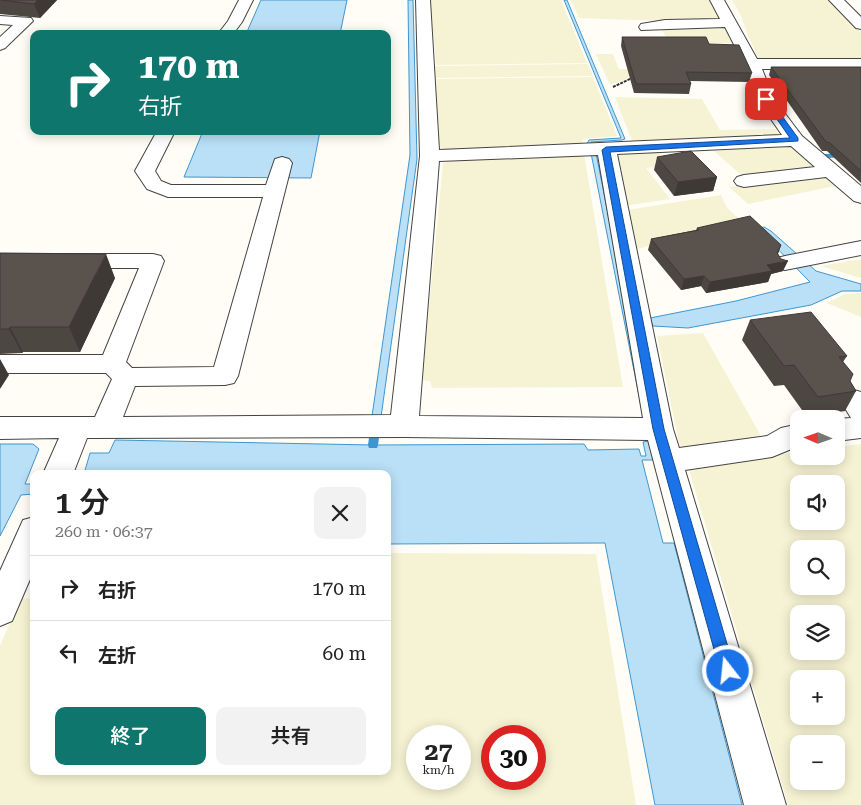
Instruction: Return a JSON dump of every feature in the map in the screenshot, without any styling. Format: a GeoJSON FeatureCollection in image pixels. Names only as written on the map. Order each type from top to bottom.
{"type":"FeatureCollection","features":[{"type":"Feature","properties":{"kind":"street"},"geometry":{"type":"LineString","coordinates":[[228,30],[235,22],[246,0]]}},
{"type":"Feature","properties":{"kind":"street"},"geometry":{"type":"LineString","coordinates":[[404,426],[430,156],[423,0]]}},
{"type":"Feature","properties":{"kind":"street"},"geometry":{"type":"LineString","coordinates":[[717,0],[752,64],[766,99],[795,140],[861,197]]}},
{"type":"Feature","properties":{"kind":"street"},"geometry":{"type":"LineString","coordinates":[[836,0],[861,25]]}},
{"type":"Feature","properties":{"kind":"street"},"geometry":{"type":"LineString","coordinates":[[0,20],[26,21],[0,45]]}},
{"type":"Feature","properties":{"kind":"street"},"geometry":{"type":"LineString","coordinates":[[646,27],[665,24],[730,23]]}},
{"type":"Feature","properties":{"kind":"street"},"geometry":{"type":"LineString","coordinates":[[752,64],[861,64]]}},
{"type":"Feature","properties":{"kind":"street"},"geometry":{"type":"LineString","coordinates":[[164,135],[145,171],[154,185],[168,191],[274,191]]}},
{"type":"Feature","properties":{"kind":"street"},"geometry":{"type":"LineString","coordinates":[[430,156],[606,150],[795,140]]}},
{"type":"Feature","properties":{"kind":"street"},"geometry":{"type":"LineString","coordinates":[[606,150],[658,429],[765,805]]}},
{"type":"Feature","properties":{"kind":"street"},"geometry":{"type":"LineString","coordinates":[[0,364],[225,376],[282,163]]}},
{"type":"Feature","properties":{"kind":"street"},"geometry":{"type":"LineString","coordinates":[[744,181],[831,171]]}},
{"type":"Feature","properties":{"kind":"street"},"geometry":{"type":"LineString","coordinates":[[785,263],[861,248]]}},
{"type":"Feature","properties":{"kind":"street"},"geometry":{"type":"LineString","coordinates":[[0,260],[153,261],[119,370],[90,428],[61,470]]}},
{"type":"Feature","properties":{"kind":"street"},"geometry":{"type":"LineString","coordinates":[[0,428],[404,426],[658,429]]}},
{"type":"Feature","properties":{"kind":"street"},"geometry":{"type":"LineString","coordinates":[[845,429],[861,427]]}},
{"type":"Feature","properties":{"kind":"street"},"geometry":{"type":"LineString","coordinates":[[668,461],[772,446],[790,437]]}},
{"type":"Feature","properties":{"kind":"street"},"geometry":{"type":"LineString","coordinates":[[0,610],[30,539]]}},
{"type":"Feature","properties":{"kind":"path"},"geometry":{"type":"LineString","coordinates":[[613,86],[631,80],[635,74]]}},
{"type":"Feature","properties":{"kind":"shaded area"},"geometry":{"type":"Polygon","coordinates":[[[430,0],[561,0],[587,63],[436,65],[430,0]]]}},
{"type":"Feature","properties":{"kind":"shaded area"},"geometry":{"type":"Polygon","coordinates":[[[571,0],[710,0],[720,21],[579,18],[571,0]]]}},
{"type":"Feature","properties":{"kind":"shaded area"},"geometry":{"type":"Polygon","coordinates":[[[732,0],[830,0],[861,32],[861,60],[759,59],[741,16],[732,0]]]}},
{"type":"Feature","properties":{"kind":"shaded area"},"geometry":{"type":"Polygon","coordinates":[[[724,25],[734,43],[671,44],[659,26],[724,25]]]}},
{"type":"Feature","properties":{"kind":"shaded area"},"geometry":{"type":"Polygon","coordinates":[[[596,54],[613,54],[619,69],[632,69],[627,79],[610,85],[596,54]]]}},
{"type":"Feature","properties":{"kind":"shaded area"},"geometry":{"type":"Polygon","coordinates":[[[588,64],[593,76],[435,78],[434,66],[588,64]]]}},
{"type":"Feature","properties":{"kind":"shaded area"},"geometry":{"type":"Polygon","coordinates":[[[593,77],[617,136],[583,139],[582,144],[447,150],[438,147],[436,79],[593,77]]]}},
{"type":"Feature","properties":{"kind":"shaded area"},"geometry":{"type":"Polygon","coordinates":[[[615,97],[702,99],[720,130],[776,129],[780,135],[775,138],[633,144],[615,97]]]}},
{"type":"Feature","properties":{"kind":"shaded area"},"geometry":{"type":"Polygon","coordinates":[[[790,146],[814,166],[742,176],[714,151],[790,146]]]}},
{"type":"Feature","properties":{"kind":"shaded area"},"geometry":{"type":"Polygon","coordinates":[[[659,151],[667,166],[646,168],[670,199],[624,206],[613,156],[659,151]]]}},
{"type":"Feature","properties":{"kind":"shaded area"},"geometry":{"type":"Polygon","coordinates":[[[584,154],[623,387],[432,388],[430,381],[422,380],[443,163],[455,159],[584,154]]]}},
{"type":"Feature","properties":{"kind":"shaded area"},"geometry":{"type":"Polygon","coordinates":[[[823,176],[835,186],[748,204],[729,187],[823,176]]]}},
{"type":"Feature","properties":{"kind":"shaded area"},"geometry":{"type":"Polygon","coordinates":[[[721,195],[727,208],[744,223],[637,249],[627,210],[721,195]]]}},
{"type":"Feature","properties":{"kind":"shaded area"},"geometry":{"type":"Polygon","coordinates":[[[861,259],[861,278],[821,266],[861,259]]]}},
{"type":"Feature","properties":{"kind":"shaded area"},"geometry":{"type":"Polygon","coordinates":[[[861,293],[861,317],[827,303],[845,294],[861,293]]]}},
{"type":"Feature","properties":{"kind":"shaded area"},"geometry":{"type":"Polygon","coordinates":[[[703,333],[761,436],[754,442],[683,449],[679,443],[657,336],[703,333]]]}},
{"type":"Feature","properties":{"kind":"shaded area"},"geometry":{"type":"Polygon","coordinates":[[[861,444],[861,805],[788,805],[688,466],[790,453],[790,465],[845,465],[845,446],[861,444]]]}},
{"type":"Feature","properties":{"kind":"shaded area"},"geometry":{"type":"Polygon","coordinates":[[[391,553],[596,554],[636,805],[0,805],[0,646],[20,598],[30,599],[30,775],[391,775],[391,553]]]}},
{"type":"Feature","properties":{"kind":"water"},"geometry":{"type":"Polygon","coordinates":[[[261,0],[347,0],[341,30],[248,30],[261,0]]]}},
{"type":"Feature","properties":{"kind":"water"},"geometry":{"type":"Polygon","coordinates":[[[408,0],[413,0],[417,159],[381,417],[372,416],[410,155],[408,0]]]}},
{"type":"Feature","properties":{"kind":"water"},"geometry":{"type":"Polygon","coordinates":[[[564,0],[567,0],[625,139],[587,144],[589,140],[621,138],[564,0]]]}},
{"type":"Feature","properties":{"kind":"water"},"geometry":{"type":"Polygon","coordinates":[[[201,135],[319,135],[311,178],[184,177],[201,135]]]}},
{"type":"Feature","properties":{"kind":"water"},"geometry":{"type":"Polygon","coordinates":[[[591,153],[596,153],[629,320],[643,416],[591,153]]]}},
{"type":"Feature","properties":{"kind":"water"},"geometry":{"type":"Polygon","coordinates":[[[764,227],[816,271],[861,284],[861,291],[842,291],[811,305],[688,328],[653,326],[650,318],[736,301],[810,282],[761,232],[760,228],[764,227]]]}},
{"type":"Feature","properties":{"kind":"water"},"geometry":{"type":"Polygon","coordinates":[[[115,440],[373,445],[584,444],[588,450],[639,449],[641,456],[646,456],[643,442],[649,441],[653,460],[642,460],[663,543],[674,543],[742,805],[655,805],[605,543],[391,544],[391,470],[85,470],[90,453],[109,453],[115,440]]]}},
{"type":"Feature","properties":{"kind":"water"},"geometry":{"type":"Polygon","coordinates":[[[0,444],[33,444],[39,449],[25,484],[30,484],[30,494],[21,495],[0,536],[0,444]]]}},
{"type":"Feature","properties":{"kind":"building"},"geometry":{"type":"Polygon","coordinates":[[[1,0],[38,0],[34,4],[1,0]]]}},
{"type":"Feature","properties":{"kind":"building"},"geometry":{"type":"Polygon","coordinates":[[[622,37],[706,37],[709,44],[739,45],[752,73],[686,72],[691,84],[636,84],[622,37]]]}},
{"type":"Feature","properties":{"kind":"building"},"geometry":{"type":"Polygon","coordinates":[[[771,67],[861,67],[861,171],[830,143],[826,142],[771,67]]]}},
{"type":"Feature","properties":{"kind":"building"},"geometry":{"type":"Polygon","coordinates":[[[691,151],[717,177],[678,182],[657,157],[691,151]]]}},
{"type":"Feature","properties":{"kind":"building"},"geometry":{"type":"Polygon","coordinates":[[[750,216],[781,245],[777,253],[781,259],[788,261],[767,265],[772,271],[710,282],[704,276],[684,279],[651,239],[699,230],[697,228],[750,216]]]}},
{"type":"Feature","properties":{"kind":"building"},"geometry":{"type":"Polygon","coordinates":[[[0,253],[106,254],[69,327],[10,327],[9,329],[0,329],[0,253]]]}},
{"type":"Feature","properties":{"kind":"building"},"geometry":{"type":"Polygon","coordinates":[[[811,312],[847,356],[839,357],[853,374],[850,381],[856,391],[818,397],[794,365],[784,366],[750,320],[811,312]]]}},
{"type":"Feature","properties":{"kind":"waterway"},"geometry":{"type":"LineString","coordinates":[[824,156],[861,155]]}},
{"type":"Feature","properties":{"kind":"waterway"},"geometry":{"type":"LineString","coordinates":[[373,445],[376,423]]}},
{"type":"Feature","properties":{"kind":"route"},"geometry":{"type":"LineString","coordinates":[[728,671],[658,429],[606,150],[795,140],[766,99]]}}]}
